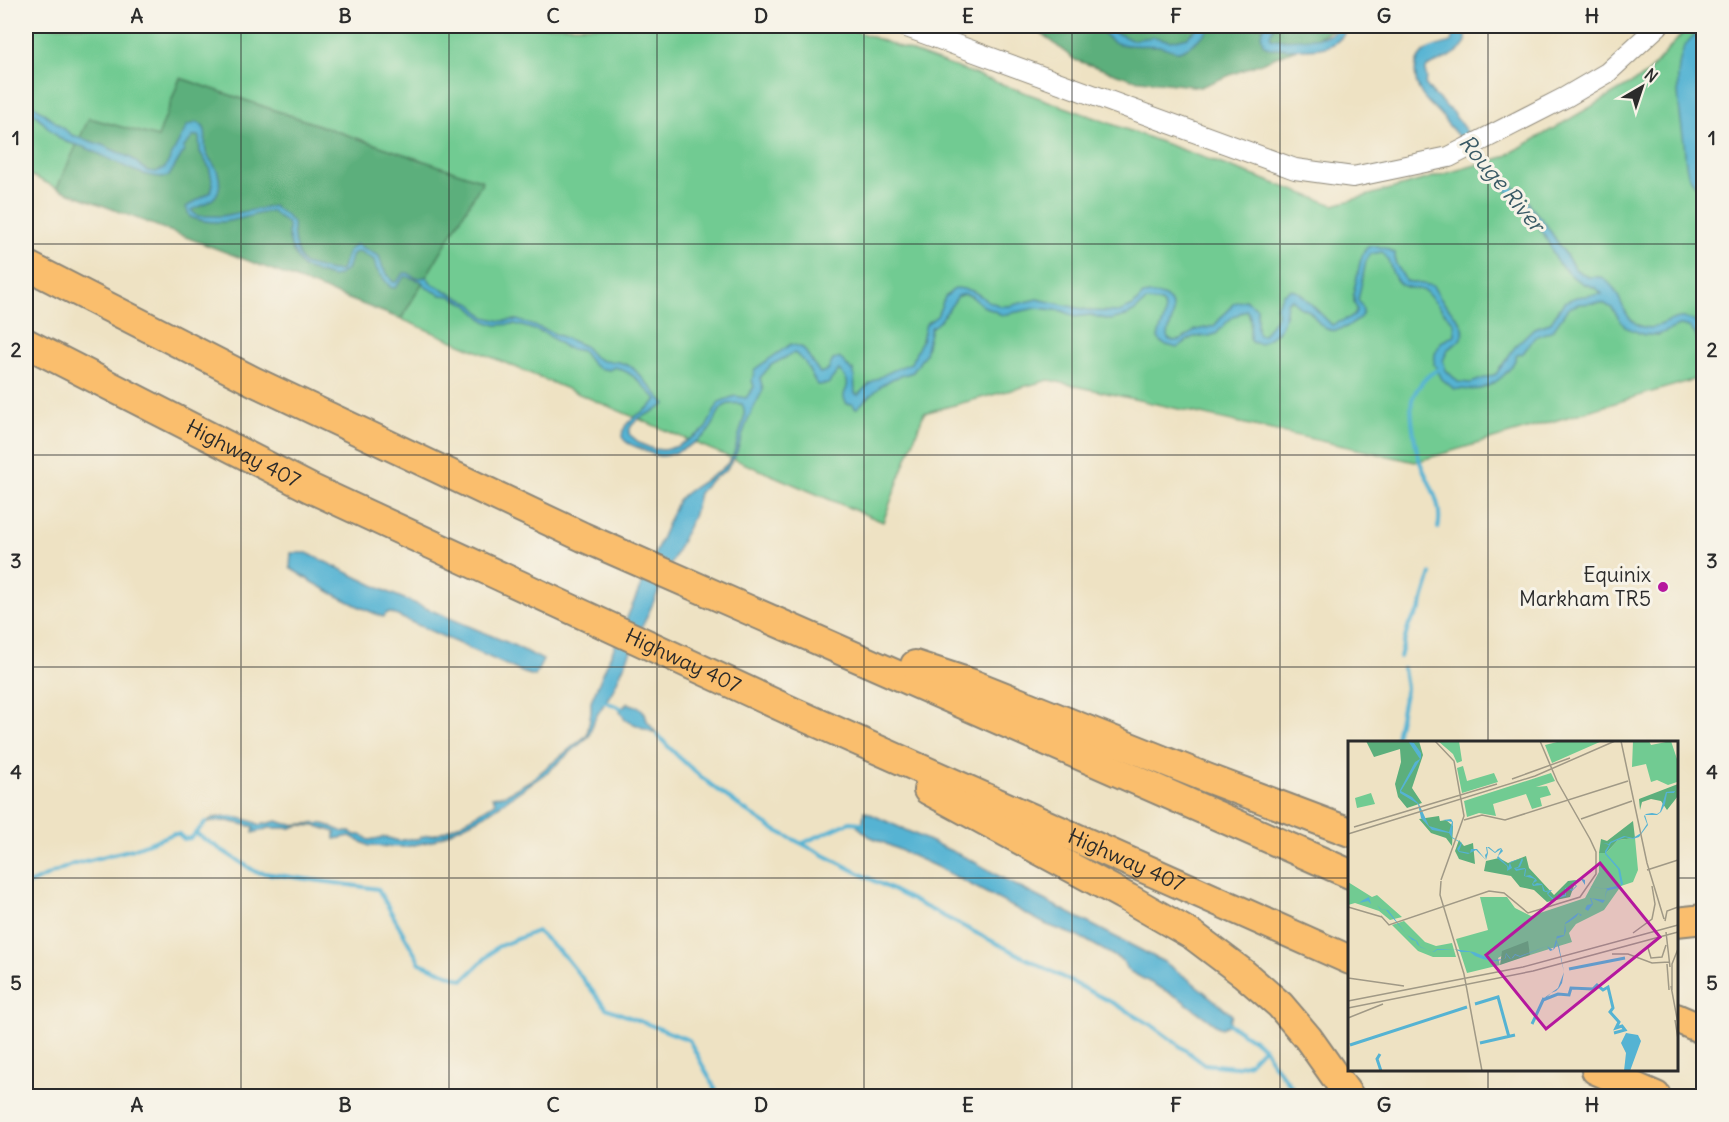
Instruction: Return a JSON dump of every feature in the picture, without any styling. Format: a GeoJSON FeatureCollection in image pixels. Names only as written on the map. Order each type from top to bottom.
{"type":"FeatureCollection","features":[{"type":"Feature","properties":{"kind":"highway"},"geometry":{"type":"LineString","coordinates":[[26,265],[255,382],[583,537],[1348,873]]}},
{"type":"Feature","properties":{"kind":"highway","name":"Highway 407"},"geometry":{"type":"LineString","coordinates":[[26,343],[310,488],[791,711],[1348,959]]}},
{"type":"Feature","properties":{"kind":"highway"},"geometry":{"type":"LineString","coordinates":[[769,618],[970,683],[1207,778],[1348,831]]}},
{"type":"Feature","properties":{"kind":"highway"},"geometry":{"type":"LineString","coordinates":[[791,711],[892,771],[1194,936],[1243,973],[1280,1005],[1308,1038],[1349,1096]]}},
{"type":"Feature","properties":{"kind":"highway"},"geometry":{"type":"LineString","coordinates":[[1678,922],[1704,919]]}},
{"type":"Feature","properties":{"kind":"highway"},"geometry":{"type":"LineString","coordinates":[[1678,1018],[1704,1030]]}},
{"type":"Feature","properties":{"kind":"highway"},"geometry":{"type":"LineString","coordinates":[[1598,1071],[1656,1096]]}},
{"type":"Feature","properties":{"kind":"street"},"geometry":{"type":"LineString","coordinates":[[904,26],[1295,169],[1353,177],[1449,157],[1607,74],[1658,26]]}},
{"type":"Feature","properties":{"kind":"green space"},"geometry":{"type":"Polygon","coordinates":[[[26,26],[842,26],[1334,205],[1504,157],[1646,75],[1689,26],[1703,26],[1703,377],[1415,462],[1049,380],[924,413],[883,522],[401,319],[482,181],[180,78],[158,138],[90,119],[57,188],[26,173],[26,26]]]}},
{"type":"Feature","properties":{"kind":"green space"},"geometry":{"type":"Polygon","coordinates":[[[1032,26],[1339,26],[1299,48],[1200,87],[1132,79],[1075,60],[1032,26]]]}},
{"type":"Feature","properties":{"kind":"green space"},"geometry":{"type":"Polygon","coordinates":[[[180,78],[483,181],[401,319],[57,188],[89,118],[158,137],[180,78]]]}},
{"type":"Feature","properties":{"kind":"water"},"geometry":{"type":"Polygon","coordinates":[[[1101,26],[1111,26],[1110,30],[1131,40],[1154,37],[1171,41],[1188,37],[1199,26],[1211,26],[1196,41],[1178,51],[1159,46],[1117,43],[1110,40],[1101,26]]]}},
{"type":"Feature","properties":{"kind":"water"},"geometry":{"type":"Polygon","coordinates":[[[1264,26],[1274,26],[1271,38],[1291,39],[1329,35],[1340,27],[1350,26],[1333,44],[1320,48],[1302,49],[1269,48],[1263,44],[1261,34],[1264,26]]]}},
{"type":"Feature","properties":{"kind":"water","name":"Rouge River"},"geometry":{"type":"Polygon","coordinates":[[[1448,26],[1461,26],[1466,34],[1466,41],[1463,47],[1450,57],[1427,67],[1425,84],[1432,93],[1452,112],[1495,170],[1527,199],[1575,269],[1588,277],[1602,277],[1608,282],[1615,290],[1629,317],[1637,325],[1650,328],[1679,318],[1687,318],[1695,322],[1703,330],[1703,351],[1689,327],[1681,325],[1658,335],[1644,335],[1625,327],[1612,308],[1603,303],[1579,304],[1568,308],[1553,330],[1535,337],[1523,353],[1517,355],[1508,371],[1494,383],[1480,389],[1454,389],[1442,379],[1434,364],[1435,354],[1441,342],[1455,335],[1454,323],[1425,291],[1404,286],[1398,282],[1382,252],[1371,254],[1366,261],[1358,300],[1363,312],[1353,324],[1342,329],[1327,329],[1310,312],[1299,307],[1292,299],[1287,303],[1281,328],[1260,344],[1251,342],[1250,317],[1246,310],[1231,318],[1216,334],[1193,337],[1177,348],[1163,344],[1158,338],[1165,315],[1161,302],[1146,301],[1126,316],[1110,320],[1090,315],[1075,317],[1063,311],[1037,308],[1002,315],[983,306],[971,296],[965,294],[958,296],[941,320],[931,328],[925,354],[913,372],[882,385],[857,408],[853,404],[847,404],[844,399],[847,382],[839,370],[828,384],[817,385],[804,361],[794,353],[771,365],[760,378],[763,390],[748,419],[735,457],[726,470],[710,481],[699,493],[694,514],[612,692],[595,718],[589,736],[549,771],[485,815],[432,841],[405,847],[369,846],[350,836],[335,839],[335,832],[317,826],[269,828],[253,833],[254,827],[251,826],[227,821],[206,822],[225,817],[240,818],[260,825],[277,821],[289,824],[321,824],[355,835],[362,835],[369,840],[385,837],[399,841],[419,839],[460,824],[496,802],[492,797],[505,795],[531,780],[587,735],[591,701],[678,500],[721,470],[731,459],[743,421],[743,407],[742,404],[726,405],[719,412],[707,433],[679,451],[662,456],[648,453],[628,443],[622,437],[627,424],[657,399],[630,374],[615,367],[609,370],[598,368],[582,351],[566,348],[545,333],[515,324],[496,325],[485,321],[468,305],[427,288],[421,281],[405,276],[395,288],[390,287],[376,269],[374,260],[359,251],[352,254],[347,270],[335,277],[303,268],[291,247],[288,224],[271,211],[222,222],[190,217],[186,207],[211,192],[213,184],[209,167],[200,152],[199,136],[194,136],[184,147],[184,151],[169,176],[149,175],[64,141],[26,107],[26,99],[72,135],[131,158],[147,171],[156,172],[165,168],[187,126],[197,122],[204,128],[206,152],[217,170],[220,181],[214,198],[191,210],[197,216],[222,216],[273,206],[293,222],[294,238],[304,264],[331,271],[341,271],[348,251],[356,244],[379,256],[383,268],[393,282],[396,282],[404,273],[416,278],[427,277],[432,284],[472,304],[485,317],[501,321],[517,320],[584,346],[594,357],[603,361],[619,362],[632,367],[666,404],[633,423],[629,434],[641,444],[653,449],[664,450],[678,446],[705,430],[719,402],[735,396],[746,398],[754,387],[752,380],[755,369],[791,344],[803,348],[820,373],[828,370],[833,360],[840,358],[851,370],[854,370],[855,393],[858,395],[889,372],[911,363],[922,340],[926,324],[937,316],[945,297],[958,288],[973,291],[1001,306],[1037,299],[1092,311],[1119,312],[1133,306],[1143,295],[1160,295],[1171,303],[1173,309],[1168,339],[1173,341],[1181,340],[1196,330],[1214,326],[1234,303],[1245,300],[1257,308],[1257,330],[1259,335],[1263,335],[1277,316],[1277,305],[1283,294],[1292,289],[1300,293],[1332,325],[1354,316],[1357,309],[1354,291],[1362,256],[1368,247],[1372,246],[1386,248],[1395,253],[1395,262],[1406,281],[1433,286],[1459,320],[1464,331],[1457,343],[1448,349],[1443,361],[1446,370],[1458,382],[1471,383],[1496,374],[1517,344],[1534,328],[1550,323],[1564,302],[1576,297],[1602,294],[1596,288],[1574,278],[1558,263],[1544,234],[1527,212],[1423,96],[1415,75],[1418,61],[1427,50],[1451,42],[1452,34],[1448,26]]]}},
{"type":"Feature","properties":{"kind":"water"},"geometry":{"type":"Polygon","coordinates":[[[1695,35],[1703,36],[1703,192],[1689,177],[1687,170],[1678,85],[1681,55],[1695,35]]]}},
{"type":"Feature","properties":{"kind":"water"},"geometry":{"type":"Polygon","coordinates":[[[291,553],[307,553],[390,593],[511,644],[543,660],[535,676],[524,673],[391,613],[383,617],[371,612],[335,595],[290,568],[291,553]]]}},
{"type":"Feature","properties":{"kind":"water"},"geometry":{"type":"Polygon","coordinates":[[[627,703],[639,707],[645,713],[647,721],[657,734],[625,720],[620,711],[627,703]]]}},
{"type":"Feature","properties":{"kind":"water"},"geometry":{"type":"Polygon","coordinates":[[[864,811],[971,860],[1164,962],[1232,1015],[1229,1024],[1222,1028],[1217,1026],[1179,998],[1127,970],[1123,961],[1084,939],[1045,924],[937,867],[869,836],[857,826],[863,821],[864,811]]]}},
{"type":"Feature","properties":{"kind":"waterway"},"geometry":{"type":"LineString","coordinates":[[1437,370],[1417,389],[1411,410],[1418,456],[1437,502],[1438,528]]}},
{"type":"Feature","properties":{"kind":"waterway"},"geometry":{"type":"LineString","coordinates":[[1400,657],[1409,624],[1420,610],[1431,574]]}},
{"type":"Feature","properties":{"kind":"waterway"},"geometry":{"type":"LineString","coordinates":[[1395,741],[1406,688],[1403,669]]}},
{"type":"Feature","properties":{"kind":"waterway"},"geometry":{"type":"LineString","coordinates":[[606,702],[621,708]]}},
{"type":"Feature","properties":{"kind":"waterway"},"geometry":{"type":"LineString","coordinates":[[657,734],[697,773],[773,829],[1115,1004],[1153,1026],[1204,1064],[1235,1067],[1249,1063],[1264,1047]]}},
{"type":"Feature","properties":{"kind":"waterway"},"geometry":{"type":"LineString","coordinates":[[26,885],[71,865],[133,849],[173,834],[179,834],[184,839],[191,838],[206,822]]}},
{"type":"Feature","properties":{"kind":"waterway"},"geometry":{"type":"LineString","coordinates":[[803,843],[850,822],[861,823]]}},
{"type":"Feature","properties":{"kind":"waterway"},"geometry":{"type":"LineString","coordinates":[[195,833],[256,872],[378,889],[420,963],[463,980],[497,947],[537,931],[566,958],[606,1008],[689,1040],[719,1096]]}},
{"type":"Feature","properties":{"kind":"waterway"},"geometry":{"type":"LineString","coordinates":[[1229,1024],[1264,1047],[1272,1062],[1299,1096]]}},
{"type":"Feature","properties":{"kind":"place","name":"Equinix Markham TR5"},"geometry":{"type":"Point","coordinates":[1663,587]}}]}
